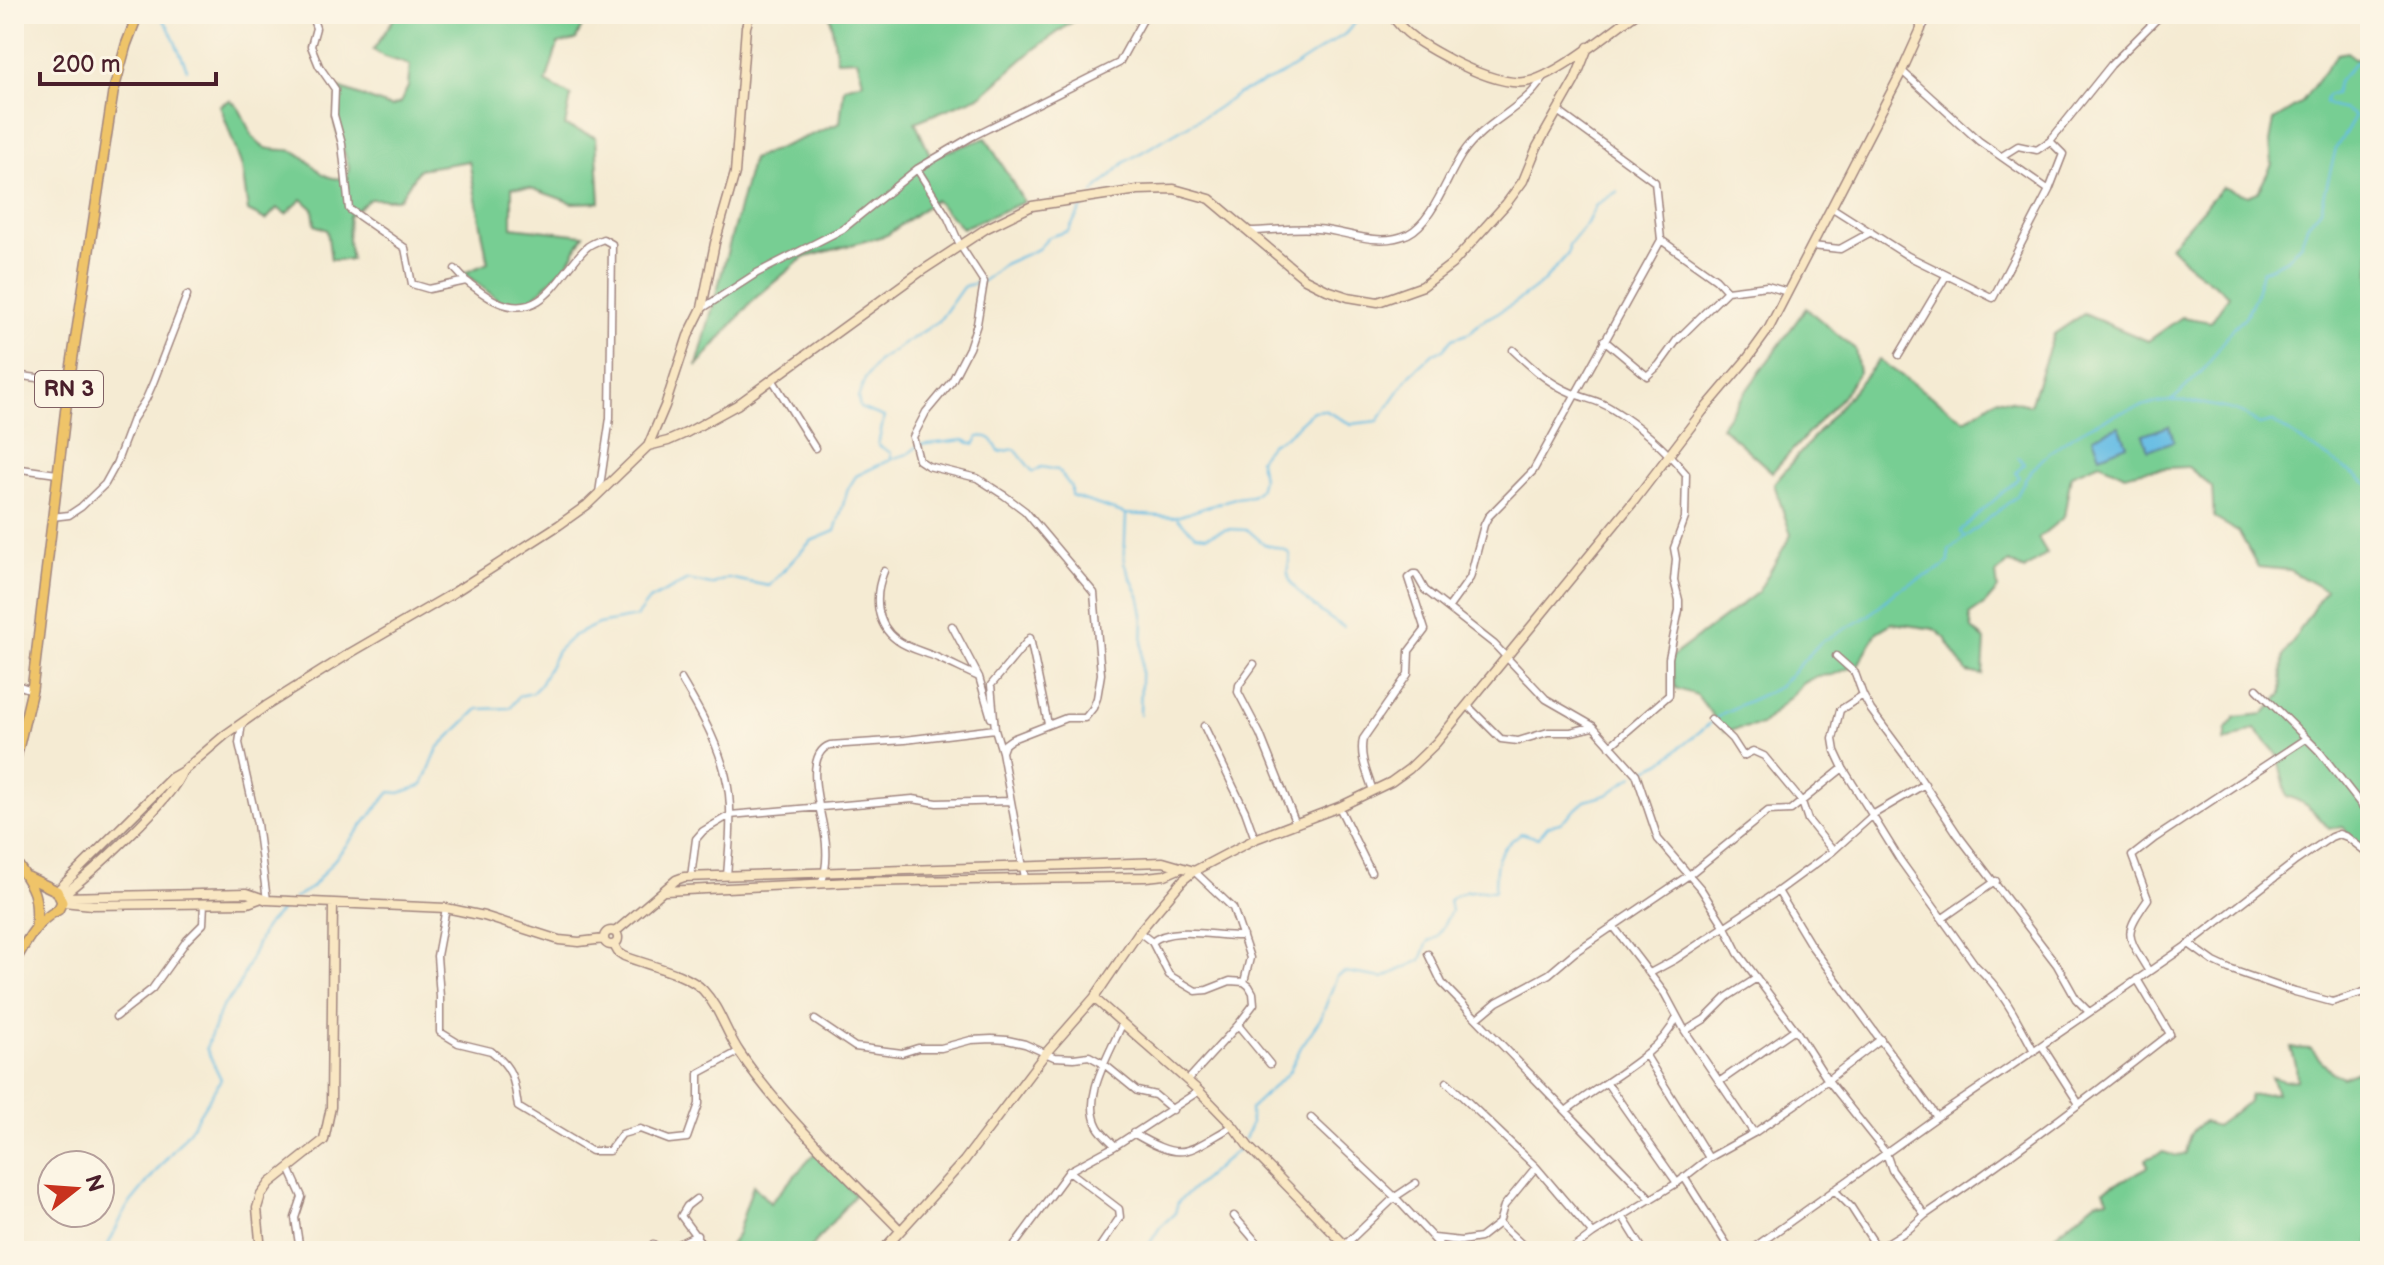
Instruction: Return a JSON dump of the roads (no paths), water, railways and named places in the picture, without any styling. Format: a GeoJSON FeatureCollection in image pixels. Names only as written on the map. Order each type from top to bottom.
{"type":"FeatureCollection","features":[{"type":"Feature","properties":{"kind":"main road","name":"RN 3"},"geometry":{"type":"LineString","coordinates":[[14,766],[32,690],[69,382],[113,93],[138,14]]}},
{"type":"Feature","properties":{"kind":"main road"},"geometry":{"type":"LineString","coordinates":[[14,859],[28,877],[44,913],[49,914]]}},
{"type":"Feature","properties":{"kind":"main road"},"geometry":{"type":"LineString","coordinates":[[28,877],[58,895]]}},
{"type":"Feature","properties":{"kind":"main road"},"geometry":{"type":"LineString","coordinates":[[36,926],[38,902],[43,890],[58,895]]}},
{"type":"Feature","properties":{"kind":"main road"},"geometry":{"type":"LineString","coordinates":[[14,963],[36,926],[58,910],[58,895]]}},
{"type":"Feature","properties":{"kind":"street"},"geometry":{"type":"LineString","coordinates":[[311,14],[316,28],[311,46],[319,66],[335,89],[334,115],[342,144],[349,209],[405,248],[412,284],[429,289],[466,281]]}},
{"type":"Feature","properties":{"kind":"street"},"geometry":{"type":"LineString","coordinates":[[58,895],[133,831],[179,783],[183,771],[225,735],[352,652],[450,595],[559,525],[587,505],[648,446],[688,336],[702,308],[715,243],[735,173],[746,27],[750,14]]}},
{"type":"Feature","properties":{"kind":"street"},"geometry":{"type":"LineString","coordinates":[[702,308],[757,273],[843,229],[917,169],[973,136],[1119,63],[1146,14]]}},
{"type":"Feature","properties":{"kind":"street"},"geometry":{"type":"LineString","coordinates":[[1391,14],[1418,43],[1464,67],[1523,83],[1544,77]]}},
{"type":"Feature","properties":{"kind":"street"},"geometry":{"type":"LineString","coordinates":[[1249,231],[1318,229],[1378,240],[1408,234],[1440,197],[1462,154],[1480,134],[1528,96],[1544,77],[1635,14]]}},
{"type":"Feature","properties":{"kind":"street"},"geometry":{"type":"LineString","coordinates":[[1920,14],[1921,29]]}},
{"type":"Feature","properties":{"kind":"street"},"geometry":{"type":"LineString","coordinates":[[882,1251],[964,1161],[1045,1054],[1094,998],[1139,932],[1183,880],[1255,839],[1373,791],[1409,769],[1468,706],[1768,330],[1931,14]]}},
{"type":"Feature","properties":{"kind":"street"},"geometry":{"type":"LineString","coordinates":[[2002,156],[2018,146],[2037,150],[2050,141],[2111,65],[2162,14]]}},
{"type":"Feature","properties":{"kind":"street"},"geometry":{"type":"LineString","coordinates":[[648,446],[668,441],[714,419],[758,392],[960,245],[1032,206],[1174,189],[1210,199],[1298,273],[1338,294],[1378,302],[1423,286],[1440,274],[1497,214],[1523,181],[1588,47]]}},
{"type":"Feature","properties":{"kind":"street"},"geometry":{"type":"LineString","coordinates":[[1902,71],[1979,141],[2049,190]]}},
{"type":"Feature","properties":{"kind":"street"},"geometry":{"type":"LineString","coordinates":[[1449,607],[1470,578],[1488,517],[1533,471],[1661,240],[1655,182],[1559,112]]}},
{"type":"Feature","properties":{"kind":"street"},"geometry":{"type":"LineString","coordinates":[[1831,207],[1908,256],[1993,298],[2049,190],[2063,154],[2050,141]]}},
{"type":"Feature","properties":{"kind":"street"},"geometry":{"type":"LineString","coordinates":[[917,169],[984,282],[977,324],[969,348],[952,381],[926,412],[913,437],[919,460],[928,466],[977,478],[1025,511],[1094,593],[1101,674],[1093,708],[1085,718],[1066,718],[1012,739],[1005,744],[1002,752]]}},
{"type":"Feature","properties":{"kind":"street"},"geometry":{"type":"LineString","coordinates":[[1812,246],[1840,249],[1871,232]]}},
{"type":"Feature","properties":{"kind":"street"},"geometry":{"type":"LineString","coordinates":[[455,269],[466,281],[498,302],[517,307],[534,304],[552,290],[588,245],[603,239],[612,244],[610,418],[599,493]]}},
{"type":"Feature","properties":{"kind":"street"},"geometry":{"type":"LineString","coordinates":[[1661,240],[1716,279],[1727,291]]}},
{"type":"Feature","properties":{"kind":"street"},"geometry":{"type":"LineString","coordinates":[[1899,355],[1946,276]]}},
{"type":"Feature","properties":{"kind":"street"},"geometry":{"type":"LineString","coordinates":[[1604,340],[1647,376],[1677,340],[1727,291],[1767,286],[1788,292]]}},
{"type":"Feature","properties":{"kind":"street"},"geometry":{"type":"LineString","coordinates":[[52,517],[69,515],[105,484],[133,419],[153,383],[187,295]]}},
{"type":"Feature","properties":{"kind":"street"},"geometry":{"type":"LineString","coordinates":[[1513,350],[1546,381],[1575,395],[1596,399],[1613,409],[1670,454],[1686,474],[1685,518],[1674,548],[1674,580],[1679,610],[1669,658],[1669,695],[1610,746]]}},
{"type":"Feature","properties":{"kind":"street"},"geometry":{"type":"LineString","coordinates":[[14,375],[69,382]]}},
{"type":"Feature","properties":{"kind":"street"},"geometry":{"type":"LineString","coordinates":[[772,379],[815,448]]}},
{"type":"Feature","properties":{"kind":"street"},"geometry":{"type":"LineString","coordinates":[[14,468],[57,474]]}},
{"type":"Feature","properties":{"kind":"street"},"geometry":{"type":"LineString","coordinates":[[884,571],[876,597],[887,631],[899,642],[979,677]]}},
{"type":"Feature","properties":{"kind":"street"},"geometry":{"type":"LineString","coordinates":[[1373,791],[1363,760],[1363,739],[1408,674],[1409,651],[1425,630],[1408,578],[1416,574],[1425,590],[1494,644],[1546,699],[1593,726],[1636,774],[1658,839],[1689,875],[1725,927],[1738,953],[1795,1029],[1827,1079],[1886,1153],[1892,1170],[1925,1215]]}},
{"type":"Feature","properties":{"kind":"street"},"geometry":{"type":"LineString","coordinates":[[952,626],[979,677],[1002,752],[1025,878]]}},
{"type":"Feature","properties":{"kind":"street"},"geometry":{"type":"LineString","coordinates":[[995,729],[991,685],[1030,638],[1048,724]]}},
{"type":"Feature","properties":{"kind":"street"},"geometry":{"type":"LineString","coordinates":[[1836,656],[1855,673],[1871,710],[1958,835],[2057,965],[2076,999],[2089,1012]]}},
{"type":"Feature","properties":{"kind":"street"},"geometry":{"type":"LineString","coordinates":[[1254,664],[1239,685],[1238,692],[1260,734],[1296,824]]}},
{"type":"Feature","properties":{"kind":"street"},"geometry":{"type":"LineString","coordinates":[[681,679],[718,749],[729,792],[727,876]]}},
{"type":"Feature","properties":{"kind":"street"},"geometry":{"type":"LineString","coordinates":[[14,684],[32,690]]}},
{"type":"Feature","properties":{"kind":"street"},"geometry":{"type":"LineString","coordinates":[[2257,689],[2319,751],[2370,816]]}},
{"type":"Feature","properties":{"kind":"street"},"geometry":{"type":"LineString","coordinates":[[1863,695],[1840,710],[1833,739],[1843,768],[1900,860],[1976,966],[2008,1001],[2034,1051]]}},
{"type":"Feature","properties":{"kind":"street"},"geometry":{"type":"LineString","coordinates":[[1468,706],[1501,739],[1518,741],[1548,732],[1571,732],[1593,726]]}},
{"type":"Feature","properties":{"kind":"street"},"geometry":{"type":"LineString","coordinates":[[1711,719],[1732,739],[1743,756],[1753,751],[1764,756],[1802,802],[1808,820],[1833,851]]}},
{"type":"Feature","properties":{"kind":"street"},"geometry":{"type":"LineString","coordinates":[[242,723],[239,743],[257,824],[263,899]]}},
{"type":"Feature","properties":{"kind":"street"},"geometry":{"type":"LineString","coordinates":[[1204,726],[1245,811],[1255,839]]}},
{"type":"Feature","properties":{"kind":"street"},"geometry":{"type":"LineString","coordinates":[[821,884],[825,873],[826,845],[814,783],[818,755],[823,748],[995,729]]}},
{"type":"Feature","properties":{"kind":"street"},"geometry":{"type":"LineString","coordinates":[[225,735],[239,743]]}},
{"type":"Feature","properties":{"kind":"street"},"geometry":{"type":"LineString","coordinates":[[2148,970],[2129,940],[2130,924],[2148,899],[2132,856],[2305,739]]}},
{"type":"Feature","properties":{"kind":"street"},"geometry":{"type":"LineString","coordinates":[[1478,1018],[1497,1002],[1549,974],[1575,952],[1689,875],[1768,811],[1791,810],[1843,768]]}},
{"type":"Feature","properties":{"kind":"street"},"geometry":{"type":"LineString","coordinates":[[1650,973],[1778,891],[1833,851],[1874,814],[1925,784]]}},
{"type":"Feature","properties":{"kind":"street"},"geometry":{"type":"LineString","coordinates":[[691,877],[696,839],[703,831],[730,815],[913,799],[937,803],[1010,801]]}},
{"type":"Feature","properties":{"kind":"street"},"geometry":{"type":"LineString","coordinates":[[1339,807],[1371,872]]}},
{"type":"Feature","properties":{"kind":"street"},"geometry":{"type":"LineString","coordinates":[[1749,1251],[1761,1247],[1886,1153],[2189,944],[2331,837],[2339,834],[2347,837],[2370,855]]}},
{"type":"Feature","properties":{"kind":"street"},"geometry":{"type":"LineString","coordinates":[[604,939],[606,933],[615,932],[676,880],[691,877],[1163,862],[1194,871],[1233,908],[1250,958],[1244,982]]}},
{"type":"Feature","properties":{"kind":"street"},"geometry":{"type":"LineString","coordinates":[[1088,864],[1089,876]]}},
{"type":"Feature","properties":{"kind":"street"},"geometry":{"type":"LineString","coordinates":[[664,891],[1089,876],[1146,877],[1165,875],[1182,868]]}},
{"type":"Feature","properties":{"kind":"street"},"geometry":{"type":"LineString","coordinates":[[762,875],[762,887]]}},
{"type":"Feature","properties":{"kind":"street"},"geometry":{"type":"LineString","coordinates":[[1943,918],[1996,881]]}},
{"type":"Feature","properties":{"kind":"street"},"geometry":{"type":"LineString","coordinates":[[1778,891],[1810,944],[1937,1117]]}},
{"type":"Feature","properties":{"kind":"street"},"geometry":{"type":"LineString","coordinates":[[58,895],[247,893],[263,899],[446,908],[484,916],[559,940],[579,942],[604,939]]}},
{"type":"Feature","properties":{"kind":"street"},"geometry":{"type":"LineString","coordinates":[[58,895],[92,905],[248,903],[263,899]]}},
{"type":"Feature","properties":{"kind":"street"},"geometry":{"type":"LineString","coordinates":[[116,1017],[152,989],[187,940],[203,924],[204,903]]}},
{"type":"Feature","properties":{"kind":"street"},"geometry":{"type":"LineString","coordinates":[[263,1248],[257,1208],[261,1195],[270,1183],[324,1140],[331,1107],[333,903]]}},
{"type":"Feature","properties":{"kind":"street"},"geometry":{"type":"LineString","coordinates":[[446,908],[437,956],[440,1032],[458,1043],[491,1051],[507,1065],[513,1077],[518,1107],[591,1151],[609,1151],[622,1134],[640,1129],[669,1140],[687,1138],[699,1104],[699,1073],[738,1052]]}},
{"type":"Feature","properties":{"kind":"street"},"geometry":{"type":"LineString","coordinates":[[1614,927],[1665,994],[1685,1031],[1754,1133]]}},
{"type":"Feature","properties":{"kind":"street"},"geometry":{"type":"LineString","coordinates":[[614,945],[618,937],[615,932]]}},
{"type":"Feature","properties":{"kind":"street"},"geometry":{"type":"LineString","coordinates":[[1139,932],[1152,942],[1169,975],[1196,991],[1230,981],[1244,982],[1253,993],[1254,1004],[1187,1081]]}},
{"type":"Feature","properties":{"kind":"street"},"geometry":{"type":"LineString","coordinates":[[1152,942],[1158,937],[1172,934],[1243,936]]}},
{"type":"Feature","properties":{"kind":"street"},"geometry":{"type":"LineString","coordinates":[[604,939],[608,945],[614,945]]}},
{"type":"Feature","properties":{"kind":"street"},"geometry":{"type":"LineString","coordinates":[[2189,944],[2229,969],[2332,1002],[2370,990]]}},
{"type":"Feature","properties":{"kind":"street"},"geometry":{"type":"LineString","coordinates":[[614,945],[624,956],[685,979],[702,989],[715,1006],[738,1052],[800,1126],[900,1230]]}},
{"type":"Feature","properties":{"kind":"street"},"geometry":{"type":"LineString","coordinates":[[1428,954],[1442,983],[1651,1199]]}},
{"type":"Feature","properties":{"kind":"street"},"geometry":{"type":"LineString","coordinates":[[1685,1031],[1705,1019],[1727,997],[1757,978]]}},
{"type":"Feature","properties":{"kind":"street"},"geometry":{"type":"LineString","coordinates":[[1834,1190],[1851,1207],[1876,1250],[1908,1230],[2170,1034],[2137,979]]}},
{"type":"Feature","properties":{"kind":"street"},"geometry":{"type":"LineString","coordinates":[[1094,998],[1199,1091],[1348,1248],[1395,1197],[1416,1183]]}},
{"type":"Feature","properties":{"kind":"street"},"geometry":{"type":"LineString","coordinates":[[1566,1111],[1660,1042],[1673,1028],[1677,1017]]}},
{"type":"Feature","properties":{"kind":"street"},"geometry":{"type":"LineString","coordinates":[[815,1020],[855,1047],[902,1053],[918,1048],[941,1048],[971,1040],[992,1039],[1025,1044],[1054,1057],[1089,1056],[1137,1091],[1155,1095],[1173,1110]]}},
{"type":"Feature","properties":{"kind":"street"},"geometry":{"type":"LineString","coordinates":[[1115,1146],[1097,1125],[1093,1097],[1097,1077],[1122,1024]]}},
{"type":"Feature","properties":{"kind":"street"},"geometry":{"type":"LineString","coordinates":[[1238,1025],[1270,1064]]}},
{"type":"Feature","properties":{"kind":"street"},"geometry":{"type":"LineString","coordinates":[[1719,1082],[1795,1029]]}},
{"type":"Feature","properties":{"kind":"street"},"geometry":{"type":"LineString","coordinates":[[1575,1250],[1593,1234],[1677,1183],[1709,1158],[1754,1133],[1881,1039]]}},
{"type":"Feature","properties":{"kind":"street"},"geometry":{"type":"LineString","coordinates":[[2042,1046],[2079,1104]]}},
{"type":"Feature","properties":{"kind":"street"},"geometry":{"type":"LineString","coordinates":[[1645,1054],[1709,1158]]}},
{"type":"Feature","properties":{"kind":"street"},"geometry":{"type":"LineString","coordinates":[[1447,1082],[1536,1167],[1593,1234]]}},
{"type":"Feature","properties":{"kind":"street"},"geometry":{"type":"LineString","coordinates":[[1607,1083],[1677,1183]]}},
{"type":"Feature","properties":{"kind":"street"},"geometry":{"type":"LineString","coordinates":[[1010,1251],[1069,1171],[1115,1146],[1199,1091]]}},
{"type":"Feature","properties":{"kind":"street"},"geometry":{"type":"LineString","coordinates":[[1311,1118],[1395,1197],[1445,1251]]}},
{"type":"Feature","properties":{"kind":"street"},"geometry":{"type":"LineString","coordinates":[[1133,1133],[1161,1149],[1185,1153],[1233,1126]]}},
{"type":"Feature","properties":{"kind":"street"},"geometry":{"type":"LineString","coordinates":[[1434,1238],[1461,1241],[1480,1238],[1499,1223],[1504,1206],[1536,1167]]}},
{"type":"Feature","properties":{"kind":"street"},"geometry":{"type":"LineString","coordinates":[[289,1168],[302,1197],[295,1218],[299,1244],[297,1251]]}},
{"type":"Feature","properties":{"kind":"street"},"geometry":{"type":"LineString","coordinates":[[1069,1171],[1119,1209],[1120,1217],[1097,1251]]}},
{"type":"Feature","properties":{"kind":"street"},"geometry":{"type":"LineString","coordinates":[[1684,1177],[1731,1251]]}},
{"type":"Feature","properties":{"kind":"street"},"geometry":{"type":"LineString","coordinates":[[696,1199],[681,1216],[706,1250]]}},
{"type":"Feature","properties":{"kind":"street"},"geometry":{"type":"LineString","coordinates":[[1234,1216],[1264,1251]]}},
{"type":"Feature","properties":{"kind":"street"},"geometry":{"type":"LineString","coordinates":[[1623,1217],[1644,1251]]}},
{"type":"Feature","properties":{"kind":"street"},"geometry":{"type":"LineString","coordinates":[[1499,1223],[1529,1251]]}},
{"type":"Feature","properties":{"kind":"street"},"geometry":{"type":"LineString","coordinates":[[653,1244],[662,1251],[697,1235]]}},
{"type":"Feature","properties":{"kind":"water"},"geometry":{"type":"Polygon","coordinates":[[[2119,426],[2127,445],[2100,456],[2093,437],[2119,426]]]}},
{"type":"Feature","properties":{"kind":"water"},"geometry":{"type":"Polygon","coordinates":[[[2169,426],[2174,441],[2148,450],[2143,435],[2169,426]]]}},
{"type":"Feature","properties":{"kind":"waterway"},"geometry":{"type":"LineString","coordinates":[[158,14],[168,26],[187,69]]}},
{"type":"Feature","properties":{"kind":"waterway"},"geometry":{"type":"LineString","coordinates":[[1093,193],[1125,162],[1238,94],[1281,75],[1345,34],[1363,14]]}},
{"type":"Feature","properties":{"kind":"waterway"},"geometry":{"type":"LineString","coordinates":[[2173,400],[2205,368],[2234,327],[2245,317],[2255,297],[2262,271],[2286,260],[2301,243],[2308,224],[2321,209],[2336,148],[2355,117],[2328,105],[2325,102],[2327,95],[2335,94],[2338,82],[2355,62],[2370,64]]}},
{"type":"Feature","properties":{"kind":"waterway"},"geometry":{"type":"LineString","coordinates":[[294,898],[311,888],[390,792],[400,793],[423,785],[438,748],[478,709],[510,708],[519,696],[532,693],[540,685],[557,651],[573,636],[598,624],[636,617],[649,600],[688,580],[711,585],[728,578],[769,586],[811,541],[835,531],[848,489],[856,476],[908,454],[919,445],[964,440],[974,445],[982,436],[992,440],[999,452],[1015,449],[1033,472],[1041,467],[1058,470],[1071,487],[1071,496],[1126,514],[1176,517],[1235,498],[1252,496],[1259,490],[1262,479],[1259,459],[1271,444],[1286,436],[1313,411],[1324,410],[1351,424],[1378,421],[1410,375],[1433,353],[1443,350],[1452,339],[1470,333],[1479,323],[1513,304],[1544,281],[1568,254],[1569,245],[1587,223],[1596,205],[1618,191]]}},
{"type":"Feature","properties":{"kind":"waterway"},"geometry":{"type":"LineString","coordinates":[[891,459],[891,453],[878,445],[884,417],[860,408],[858,398],[865,379],[878,361],[939,321],[963,287],[983,281],[1004,264],[1038,249],[1049,237],[1068,231],[1086,201]]}},
{"type":"Feature","properties":{"kind":"waterway"},"geometry":{"type":"LineString","coordinates":[[1639,773],[1662,762],[1723,713],[1779,687],[1820,643],[1868,616],[1896,591],[1949,562],[1949,550],[2017,496],[2027,477],[2042,460],[2060,444],[2104,419],[2150,404],[2171,401],[2227,409],[2259,425],[2273,422],[2370,485]]}},
{"type":"Feature","properties":{"kind":"waterway"},"geometry":{"type":"LineString","coordinates":[[1965,538],[1960,531],[2020,477],[2016,473],[2024,464],[2018,457]]}},
{"type":"Feature","properties":{"kind":"waterway"},"geometry":{"type":"LineString","coordinates":[[1126,515],[1124,563],[1140,598],[1143,615],[1140,714]]}},
{"type":"Feature","properties":{"kind":"waterway"},"geometry":{"type":"LineString","coordinates":[[1178,519],[1196,535],[1207,536],[1227,529],[1248,530],[1264,544],[1285,550],[1290,554],[1288,574],[1295,588],[1320,611],[1344,627]]}},
{"type":"Feature","properties":{"kind":"waterway"},"geometry":{"type":"LineString","coordinates":[[1245,1139],[1251,1124],[1250,1109],[1289,1072],[1301,1047],[1321,1018],[1337,976],[1345,972],[1383,978],[1421,960],[1428,942],[1437,937],[1451,911],[1449,901],[1453,897],[1464,892],[1495,891],[1499,858],[1512,840],[1521,833],[1538,838],[1548,826],[1560,823],[1585,801],[1607,795],[1633,776]]}},
{"type":"Feature","properties":{"kind":"waterway"},"geometry":{"type":"LineString","coordinates":[[105,1251],[127,1207],[189,1131],[221,1079],[206,1048],[222,1007],[237,990],[264,928],[286,905]]}},
{"type":"Feature","properties":{"kind":"waterway"},"geometry":{"type":"LineString","coordinates":[[1145,1251],[1160,1227],[1175,1213],[1178,1202],[1243,1145]]}}]}
